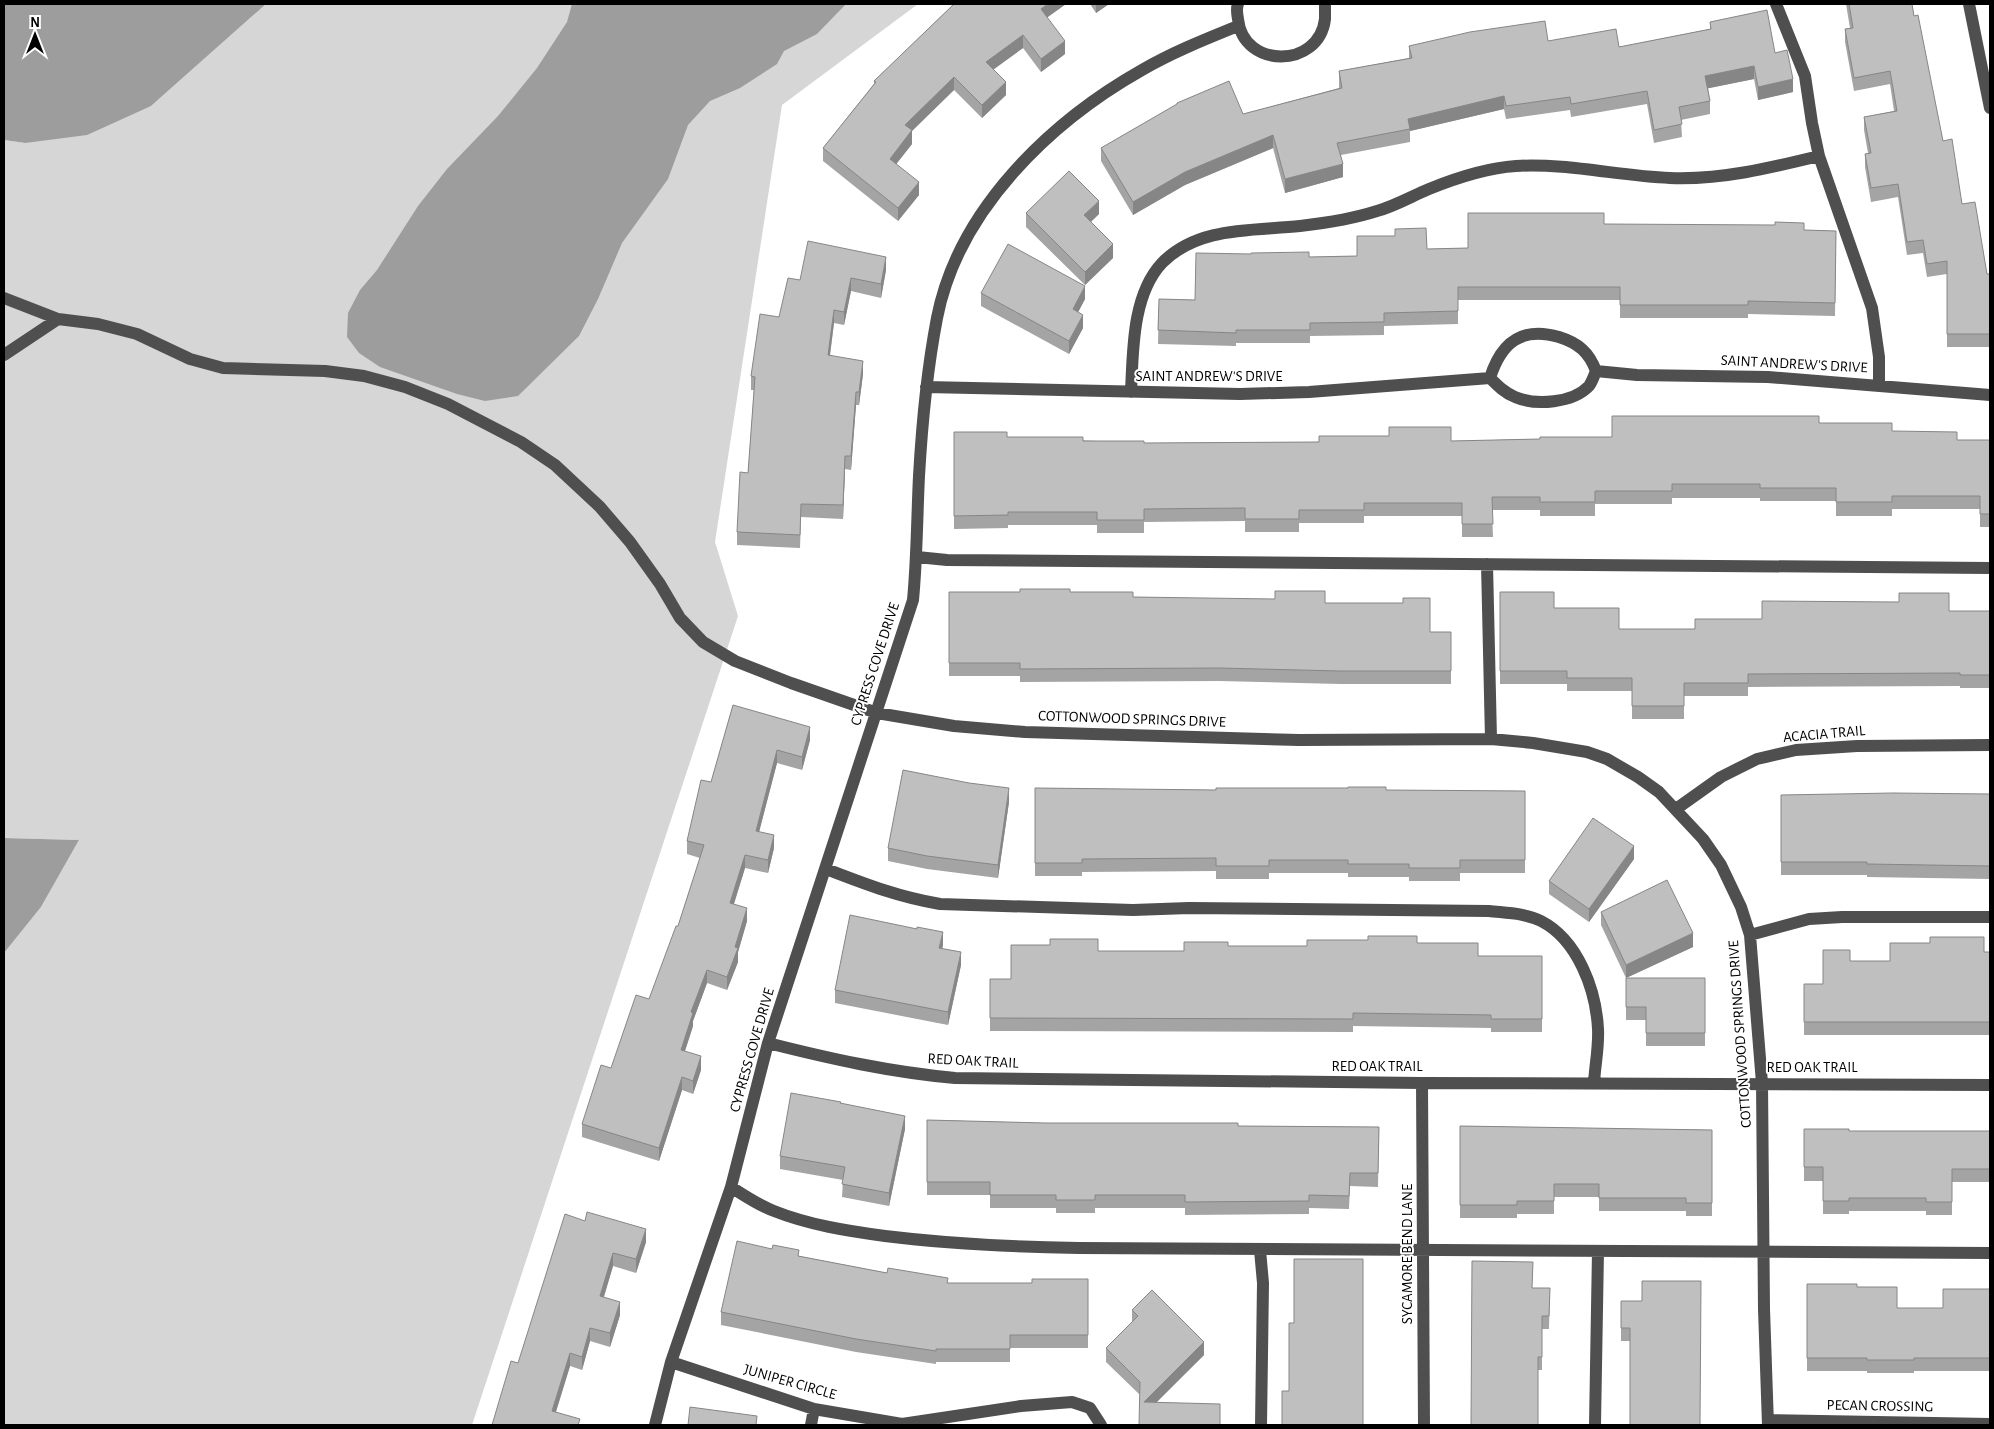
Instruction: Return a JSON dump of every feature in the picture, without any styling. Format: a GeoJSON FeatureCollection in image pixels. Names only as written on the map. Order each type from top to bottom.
{"type":"FeatureCollection","features":[{"type":"Feature","properties":{"kind":"street"},"geometry":{"type":"LineString","coordinates":[[1238,4],[1236,8],[1238,26],[1246,41],[1259,52],[1275,57],[1292,56],[1308,48],[1319,36],[1325,20],[1324,4]]}},
{"type":"Feature","properties":{"kind":"street"},"geometry":{"type":"LineString","coordinates":[[1776,4],[1805,76],[1819,156],[1872,308],[1879,357],[1879,386]]}},
{"type":"Feature","properties":{"kind":"street"},"geometry":{"type":"LineString","coordinates":[[1969,4],[1990,108]]}},
{"type":"Feature","properties":{"kind":"street","name":"CYPRESS COVE DRIVE"},"geometry":{"type":"LineString","coordinates":[[655,1425],[671,1362],[731,1187],[768,1043],[913,600],[917,557],[919,475],[926,386],[937,317],[947,279],[971,228],[1003,184],[1028,157],[1067,123],[1110,90],[1171,54],[1238,26]]}},
{"type":"Feature","properties":{"kind":"street"},"geometry":{"type":"LineString","coordinates":[[1131,392],[1133,348],[1142,298],[1151,279],[1162,264],[1180,249],[1201,238],[1229,232],[1339,220],[1378,211],[1430,188],[1484,170],[1516,166],[1565,168],[1669,178],[1696,178],[1728,176],[1819,156]]}},
{"type":"Feature","properties":{"kind":"street","name":"COTTONWOOD SPRINGS DRIVE"},"geometry":{"type":"LineString","coordinates":[[4,298],[58,319],[98,324],[137,334],[190,359],[224,368],[324,372],[364,376],[405,386],[448,404],[522,442],[555,465],[600,506],[630,542],[660,584],[680,618],[703,642],[735,661],[791,683],[877,712],[954,726],[1025,732],[1299,740],[1491,739],[1533,743],[1594,754],[1638,777],[1659,792],[1703,839],[1721,865],[1741,906],[1750,935],[1762,1083],[1764,1253],[1769,1422]]}},
{"type":"Feature","properties":{"kind":"street"},"geometry":{"type":"LineString","coordinates":[[4,355],[58,319]]}},
{"type":"Feature","properties":{"kind":"street"},"geometry":{"type":"LineString","coordinates":[[1544,332],[1571,340],[1581,347],[1591,358],[1596,372],[1590,385],[1579,394],[1548,402],[1532,402],[1516,398],[1502,390],[1490,378],[1495,363],[1510,344],[1526,335],[1544,332]]}},
{"type":"Feature","properties":{"kind":"street","name":"SAINT ANDREW'S DRIVE"},"geometry":{"type":"LineString","coordinates":[[1596,372],[1637,375],[1768,377],[1990,395]]}},
{"type":"Feature","properties":{"kind":"street","name":"SAINT ANDREW'S DRIVE"},"geometry":{"type":"LineString","coordinates":[[926,386],[1240,394],[1309,392],[1490,378]]}},
{"type":"Feature","properties":{"kind":"street"},"geometry":{"type":"LineString","coordinates":[[917,557],[947,560],[1990,568]]}},
{"type":"Feature","properties":{"kind":"street"},"geometry":{"type":"LineString","coordinates":[[1488,564],[1491,739]]}},
{"type":"Feature","properties":{"kind":"street","name":"ACACIA TRAIL"},"geometry":{"type":"LineString","coordinates":[[1676,809],[1730,773],[1757,759],[1796,750],[1857,746],[1990,745]]}},
{"type":"Feature","properties":{"kind":"street"},"geometry":{"type":"LineString","coordinates":[[826,869],[884,892],[909,899],[940,904],[1133,910],[1189,908],[1488,911],[1519,914],[1541,922],[1558,934],[1572,950],[1592,990],[1598,1030],[1594,1083]]}},
{"type":"Feature","properties":{"kind":"street"},"geometry":{"type":"LineString","coordinates":[[1750,935],[1809,919],[1842,917],[1990,917]]}},
{"type":"Feature","properties":{"kind":"street","name":"RED OAK TRAIL"},"geometry":{"type":"LineString","coordinates":[[768,1043],[906,1073],[955,1078],[1422,1083],[1990,1085]]}},
{"type":"Feature","properties":{"kind":"street","name":"SYCAMORE BEND LANE"},"geometry":{"type":"LineString","coordinates":[[1422,1083],[1424,1425]]}},
{"type":"Feature","properties":{"kind":"street"},"geometry":{"type":"LineString","coordinates":[[731,1187],[752,1202],[774,1212],[817,1224],[921,1240],[979,1246],[1260,1250],[1990,1253]]}},
{"type":"Feature","properties":{"kind":"street"},"geometry":{"type":"LineString","coordinates":[[1260,1250],[1263,1283],[1261,1425]]}},
{"type":"Feature","properties":{"kind":"street"},"geometry":{"type":"LineString","coordinates":[[1595,1425],[1598,1252]]}},
{"type":"Feature","properties":{"kind":"street","name":"JUNIPER CIRCLE"},"geometry":{"type":"LineString","coordinates":[[671,1362],[814,1409],[903,1425],[1021,1406],[1072,1402],[1090,1408],[1101,1425]]}},
{"type":"Feature","properties":{"kind":"street"},"geometry":{"type":"LineString","coordinates":[[811,1425],[814,1409]]}},
{"type":"Feature","properties":{"kind":"street","name":"PECAN CROSSING"},"geometry":{"type":"LineString","coordinates":[[1769,1422],[1990,1424]]}},
{"type":"Feature","properties":{"kind":"shaded area"},"geometry":{"type":"Polygon","coordinates":[[[4,4],[266,4],[151,106],[87,135],[25,143],[4,140],[4,4]]]}},
{"type":"Feature","properties":{"kind":"shaded area"},"geometry":{"type":"Polygon","coordinates":[[[266,4],[918,4],[782,105],[715,542],[738,616],[472,1425],[4,1425],[4,953],[41,907],[79,840],[4,838],[4,140],[25,143],[151,106],[266,4]]]}},
{"type":"Feature","properties":{"kind":"shaded area"},"geometry":{"type":"Polygon","coordinates":[[[572,4],[846,4],[817,34],[784,51],[777,64],[740,88],[710,101],[688,125],[668,179],[622,243],[598,299],[579,336],[518,396],[485,401],[457,394],[380,367],[359,353],[347,337],[348,313],[360,290],[377,270],[418,206],[447,169],[498,116],[537,68],[567,22],[572,4]]]}},
{"type":"Feature","properties":{"kind":"shaded area"},"geometry":{"type":"Polygon","coordinates":[[[4,838],[79,840],[41,907],[4,953],[4,838]]]}},
{"type":"Feature","properties":{"kind":"building"},"geometry":{"type":"Polygon","coordinates":[[[954,4],[1048,4],[1041,9],[1065,41],[1041,59],[1023,35],[986,62],[1006,82],[982,105],[954,77],[905,125],[912,130],[890,159],[919,182],[898,208],[823,148],[876,82],[874,81],[954,4]]]}},
{"type":"Feature","properties":{"kind":"building"},"geometry":{"type":"Polygon","coordinates":[[[1849,4],[1912,4],[1914,16],[1918,15],[1943,141],[1952,139],[1962,204],[1975,202],[1987,274],[1990,274],[1990,334],[1947,334],[1947,261],[1927,264],[1923,240],[1907,242],[1898,184],[1871,188],[1865,154],[1871,153],[1864,117],[1897,111],[1890,71],[1854,78],[1845,29],[1853,28],[1849,4]]]}},
{"type":"Feature","properties":{"kind":"building"},"geometry":{"type":"Polygon","coordinates":[[[1767,10],[1775,53],[1787,50],[1793,79],[1758,87],[1754,66],[1705,76],[1710,101],[1679,107],[1682,124],[1654,130],[1647,91],[1571,104],[1570,97],[1506,106],[1504,96],[1408,119],[1410,129],[1337,143],[1343,164],[1285,179],[1273,135],[1185,172],[1133,202],[1101,148],[1177,103],[1229,81],[1243,114],[1342,88],[1339,71],[1412,58],[1409,46],[1470,32],[1545,21],[1548,41],[1616,29],[1619,47],[1711,29],[1710,22],[1767,10]]]}},
{"type":"Feature","properties":{"kind":"building"},"geometry":{"type":"Polygon","coordinates":[[[1069,171],[1099,201],[1084,215],[1113,244],[1085,272],[1026,213],[1069,171]]]}},
{"type":"Feature","properties":{"kind":"building"},"geometry":{"type":"Polygon","coordinates":[[[1468,213],[1604,213],[1604,224],[1775,225],[1775,222],[1804,223],[1804,230],[1836,231],[1835,303],[1748,301],[1748,305],[1620,305],[1620,287],[1458,287],[1458,311],[1384,313],[1384,322],[1310,323],[1310,330],[1236,330],[1236,333],[1158,330],[1159,299],[1195,300],[1196,253],[1309,252],[1309,257],[1357,256],[1357,236],[1395,236],[1395,229],[1426,228],[1427,249],[1468,248],[1468,213]]]}},
{"type":"Feature","properties":{"kind":"building"},"geometry":{"type":"Polygon","coordinates":[[[808,241],[886,257],[881,284],[851,278],[844,312],[834,310],[828,355],[863,361],[859,392],[856,392],[851,456],[845,456],[843,505],[801,504],[800,535],[737,532],[740,472],[748,473],[755,377],[751,376],[760,314],[779,317],[788,278],[800,280],[808,241]]]}},
{"type":"Feature","properties":{"kind":"building"},"geometry":{"type":"Polygon","coordinates":[[[1008,244],[1085,286],[1073,309],[1083,315],[1069,341],[981,293],[1008,244]]]}},
{"type":"Feature","properties":{"kind":"building"},"geometry":{"type":"Polygon","coordinates":[[[1612,416],[1819,416],[1819,423],[1892,423],[1892,431],[1957,432],[1957,440],[1990,440],[1990,514],[1980,514],[1980,496],[1892,496],[1892,502],[1836,502],[1836,488],[1760,488],[1760,484],[1672,484],[1672,491],[1595,491],[1595,502],[1540,502],[1540,497],[1492,497],[1493,524],[1462,524],[1462,503],[1364,503],[1364,510],[1299,510],[1299,519],[1245,519],[1245,508],[1144,509],[1144,520],[1097,520],[1097,512],[1008,512],[1008,515],[954,516],[954,432],[1007,432],[1007,437],[1083,437],[1083,441],[1144,441],[1144,443],[1319,442],[1319,436],[1389,436],[1389,427],[1451,427],[1451,441],[1540,439],[1540,437],[1612,437],[1612,416]]]}},
{"type":"Feature","properties":{"kind":"building"},"geometry":{"type":"Polygon","coordinates":[[[1020,589],[1070,589],[1070,592],[1133,592],[1133,597],[1275,599],[1275,591],[1325,591],[1325,603],[1403,603],[1403,598],[1430,598],[1430,632],[1451,632],[1451,671],[1219,668],[1020,669],[1020,663],[949,663],[949,592],[1020,592],[1020,589]]]}},
{"type":"Feature","properties":{"kind":"building"},"geometry":{"type":"Polygon","coordinates":[[[1500,592],[1554,592],[1554,608],[1619,608],[1619,629],[1695,629],[1695,619],[1762,619],[1762,601],[1899,602],[1899,593],[1949,593],[1949,611],[1990,611],[1990,675],[1960,675],[1960,673],[1748,674],[1748,683],[1684,683],[1684,706],[1632,706],[1632,678],[1567,678],[1567,671],[1500,671],[1500,592]]]}},
{"type":"Feature","properties":{"kind":"building"},"geometry":{"type":"Polygon","coordinates":[[[733,705],[810,727],[802,757],[777,750],[756,831],[774,835],[768,860],[745,855],[730,903],[747,908],[735,947],[738,948],[727,977],[707,970],[691,1012],[693,1013],[681,1050],[701,1056],[693,1081],[682,1077],[659,1148],[582,1124],[601,1065],[611,1068],[636,995],[649,999],[676,926],[678,926],[704,845],[687,841],[701,780],[711,782],[733,705]]]}},
{"type":"Feature","properties":{"kind":"building"},"geometry":{"type":"Polygon","coordinates":[[[903,770],[969,783],[1009,788],[998,865],[927,856],[888,848],[903,770]]]}},
{"type":"Feature","properties":{"kind":"building"},"geometry":{"type":"Polygon","coordinates":[[[1386,787],[1386,790],[1525,791],[1525,860],[1460,860],[1460,868],[1409,868],[1409,864],[1348,864],[1348,860],[1269,860],[1269,866],[1216,866],[1216,858],[1082,859],[1082,863],[1035,863],[1035,788],[1216,790],[1216,788],[1386,787]]]}},
{"type":"Feature","properties":{"kind":"building"},"geometry":{"type":"Polygon","coordinates":[[[1990,794],[1990,866],[1867,864],[1867,862],[1781,862],[1781,795],[1990,794]]]}},
{"type":"Feature","properties":{"kind":"building"},"geometry":{"type":"Polygon","coordinates":[[[1593,818],[1634,846],[1589,909],[1549,881],[1593,818]]]}},
{"type":"Feature","properties":{"kind":"building"},"geometry":{"type":"Polygon","coordinates":[[[1667,880],[1693,933],[1626,965],[1601,912],[1667,880]]]}},
{"type":"Feature","properties":{"kind":"building"},"geometry":{"type":"Polygon","coordinates":[[[850,915],[917,929],[917,927],[943,932],[939,948],[961,952],[948,1012],[835,990],[850,915]]]}},
{"type":"Feature","properties":{"kind":"building"},"geometry":{"type":"Polygon","coordinates":[[[1368,936],[1417,936],[1417,943],[1478,943],[1478,956],[1542,956],[1542,1019],[1491,1019],[1491,1015],[1353,1013],[1353,1019],[990,1018],[990,979],[1011,979],[1011,945],[1050,945],[1050,939],[1098,939],[1098,951],[1184,951],[1184,942],[1228,942],[1228,946],[1307,946],[1307,940],[1368,940],[1368,936]]]}},
{"type":"Feature","properties":{"kind":"building"},"geometry":{"type":"Polygon","coordinates":[[[1930,937],[1984,937],[1984,952],[1990,952],[1990,1022],[1804,1022],[1804,984],[1823,984],[1823,950],[1850,950],[1850,961],[1890,961],[1890,943],[1930,943],[1930,937]]]}},
{"type":"Feature","properties":{"kind":"building"},"geometry":{"type":"Polygon","coordinates":[[[1626,978],[1705,978],[1705,1033],[1646,1033],[1646,1007],[1626,1007],[1626,978]]]}},
{"type":"Feature","properties":{"kind":"building"},"geometry":{"type":"Polygon","coordinates":[[[791,1093],[905,1116],[889,1193],[842,1184],[845,1167],[780,1156],[791,1093]]]}},
{"type":"Feature","properties":{"kind":"building"},"geometry":{"type":"Polygon","coordinates":[[[927,1120],[1045,1123],[1238,1123],[1238,1126],[1379,1127],[1378,1173],[1350,1173],[1349,1196],[1309,1195],[1309,1201],[1185,1202],[1185,1195],[1095,1195],[1095,1200],[1056,1200],[1056,1195],[990,1195],[990,1182],[927,1182],[927,1120]]]}},
{"type":"Feature","properties":{"kind":"building"},"geometry":{"type":"Polygon","coordinates":[[[1460,1126],[1712,1130],[1712,1203],[1686,1203],[1686,1198],[1599,1198],[1599,1184],[1554,1184],[1554,1201],[1517,1201],[1517,1205],[1460,1205],[1460,1126]]]}},
{"type":"Feature","properties":{"kind":"building"},"geometry":{"type":"Polygon","coordinates":[[[1804,1129],[1849,1129],[1849,1131],[1990,1131],[1990,1169],[1952,1169],[1952,1202],[1926,1202],[1926,1198],[1849,1198],[1849,1201],[1823,1201],[1823,1167],[1804,1167],[1804,1129]]]}},
{"type":"Feature","properties":{"kind":"building"},"geometry":{"type":"Polygon","coordinates":[[[587,1212],[646,1229],[636,1259],[613,1253],[600,1296],[620,1302],[610,1333],[590,1328],[582,1357],[570,1353],[552,1411],[580,1419],[578,1425],[492,1425],[511,1361],[518,1363],[565,1214],[585,1221],[587,1212]]]}},
{"type":"Feature","properties":{"kind":"building"},"geometry":{"type":"Polygon","coordinates":[[[737,1241],[772,1249],[773,1245],[799,1250],[798,1256],[887,1273],[888,1268],[948,1278],[947,1283],[1032,1283],[1032,1279],[1088,1279],[1088,1335],[1010,1335],[1010,1349],[936,1349],[936,1351],[856,1339],[721,1312],[737,1241]]]}},
{"type":"Feature","properties":{"kind":"building"},"geometry":{"type":"Polygon","coordinates":[[[1294,1259],[1363,1259],[1363,1425],[1282,1425],[1282,1391],[1289,1391],[1289,1323],[1294,1323],[1294,1259]]]}},
{"type":"Feature","properties":{"kind":"building"},"geometry":{"type":"Polygon","coordinates":[[[1472,1261],[1533,1262],[1532,1288],[1550,1288],[1549,1316],[1542,1316],[1542,1357],[1538,1357],[1538,1425],[1471,1425],[1472,1261]]]}},
{"type":"Feature","properties":{"kind":"building"},"geometry":{"type":"Polygon","coordinates":[[[1642,1281],[1701,1281],[1700,1425],[1630,1425],[1630,1328],[1621,1328],[1621,1301],[1642,1301],[1642,1281]]]}},
{"type":"Feature","properties":{"kind":"building"},"geometry":{"type":"Polygon","coordinates":[[[1807,1284],[1857,1284],[1857,1287],[1897,1287],[1897,1308],[1943,1308],[1943,1289],[1990,1289],[1990,1358],[1867,1360],[1867,1358],[1807,1358],[1807,1284]]]}},
{"type":"Feature","properties":{"kind":"building"},"geometry":{"type":"Polygon","coordinates":[[[1152,1290],[1204,1342],[1144,1402],[1220,1404],[1220,1425],[1139,1425],[1140,1382],[1106,1348],[1138,1316],[1132,1310],[1152,1290]]]}},
{"type":"Feature","properties":{"kind":"building"},"geometry":{"type":"Polygon","coordinates":[[[690,1407],[757,1416],[756,1425],[688,1425],[690,1407]]]}}]}
